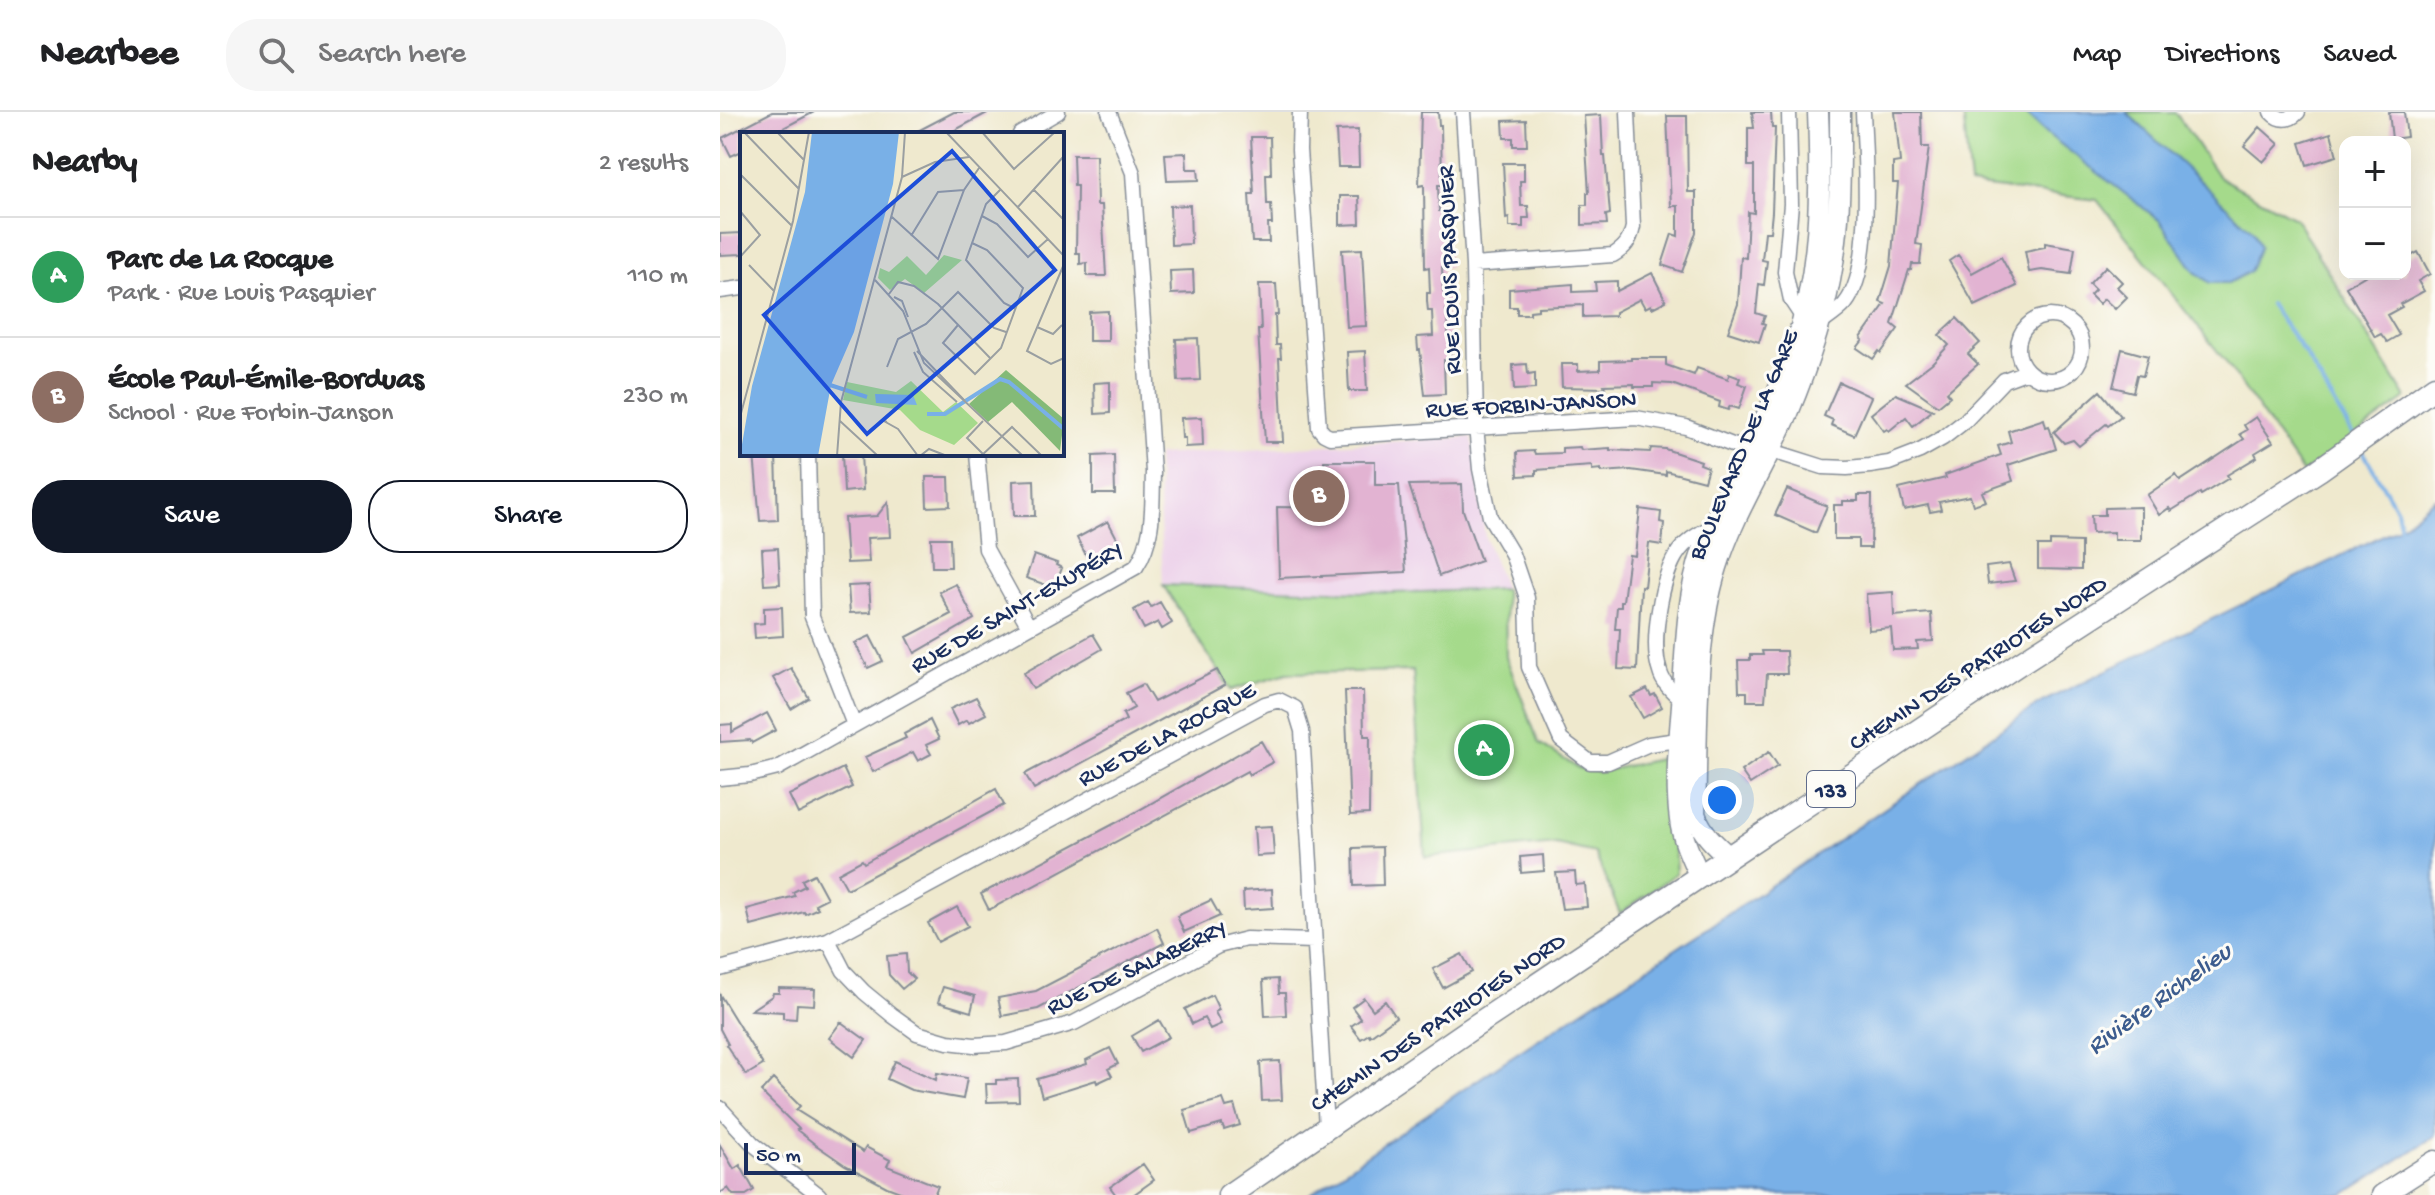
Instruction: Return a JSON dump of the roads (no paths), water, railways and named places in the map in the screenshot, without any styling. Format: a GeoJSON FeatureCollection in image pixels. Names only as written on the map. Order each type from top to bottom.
{"type":"FeatureCollection","features":[{"type":"Feature","properties":{"kind":"main road","name":"CHEMIN DES PATRIOTES NORD"},"geometry":{"type":"LineString","coordinates":[[1229,1195],[2017,665],[2319,470],[2435,387]]}},
{"type":"Feature","properties":{"kind":"street"},"geometry":{"type":"LineString","coordinates":[[1023,132],[1058,112]]}},
{"type":"Feature","properties":{"kind":"street","name":"RUE DE SAINT-EXUPÉRY"},"geometry":{"type":"LineString","coordinates":[[720,778],[778,768],[1136,567],[1147,551],[1152,521],[1153,472],[1133,173],[1109,112]]}},
{"type":"Feature","properties":{"kind":"street","name":"RUE FORBIN-JANSON"},"geometry":{"type":"LineString","coordinates":[[1300,112],[1299,150],[1319,428],[1330,437],[1636,418],[1686,427],[1735,446],[1762,448],[1823,467],[1847,468],[1889,463],[1920,451],[1965,421],[2004,380],[2028,371]]}},
{"type":"Feature","properties":{"kind":"street","name":"RUE LOUIS PASQUIER"},"geometry":{"type":"LineString","coordinates":[[1463,112],[1473,265],[1476,426],[1485,502],[1490,517],[1512,554],[1527,598],[1529,667],[1561,740],[1590,762],[1608,762],[1649,744],[1688,739]]}},
{"type":"Feature","properties":{"kind":"street"},"geometry":{"type":"LineString","coordinates":[[1473,265],[1613,255],[1623,249],[1633,227],[1628,112]]}},
{"type":"Feature","properties":{"kind":"street","name":"BOULEVARD DE LA GARE"},"geometry":{"type":"LineString","coordinates":[[1789,112],[1791,204],[1785,272],[1791,300],[1811,321]]}},
{"type":"Feature","properties":{"kind":"street","name":"BOULEVARD DE LA GARE"},"geometry":{"type":"LineString","coordinates":[[1811,321],[1820,218],[1818,112]]}},
{"type":"Feature","properties":{"kind":"street","name":"BOULEVARD DE LA GARE"},"geometry":{"type":"LineString","coordinates":[[1700,877],[1680,823],[1688,739],[1704,633],[1716,570],[1749,489],[1762,448],[1767,417],[1796,345],[1811,321],[1834,261],[1840,112]]}},
{"type":"Feature","properties":{"kind":"street","name":"BOULEVARD DE LA GARE"},"geometry":{"type":"LineString","coordinates":[[1811,321],[1845,304],[1859,274],[1865,177],[1863,112]]}},
{"type":"Feature","properties":{"kind":"street"},"geometry":{"type":"LineString","coordinates":[[2271,112],[2280,119],[2298,112]]}},
{"type":"Feature","properties":{"kind":"street"},"geometry":{"type":"LineString","coordinates":[[720,291],[740,288]]}},
{"type":"Feature","properties":{"kind":"street"},"geometry":{"type":"LineString","coordinates":[[2055,316],[2073,325],[2083,345],[2081,359],[2072,372],[2062,378],[2048,380],[2028,371],[2020,359],[2018,348],[2027,325],[2036,318],[2055,316]]}},
{"type":"Feature","properties":{"kind":"street","name":"BOULEVARD DE LA GARE"},"geometry":{"type":"LineString","coordinates":[[1729,857],[1710,840],[1695,814],[1683,701],[1687,628],[1702,553],[1714,525],[1762,448]]}},
{"type":"Feature","properties":{"kind":"street"},"geometry":{"type":"LineString","coordinates":[[808,456],[812,617],[854,725]]}},
{"type":"Feature","properties":{"kind":"street"},"geometry":{"type":"LineString","coordinates":[[977,456],[986,549],[1029,627]]}},
{"type":"Feature","properties":{"kind":"street","name":"BOULEVARD DE LA GARE"},"geometry":{"type":"LineString","coordinates":[[1683,701],[1660,676],[1657,663],[1656,643],[1665,582],[1681,549],[1714,525]]}},
{"type":"Feature","properties":{"kind":"street","name":"RUE DE LA ROCQUE"},"geometry":{"type":"LineString","coordinates":[[720,969],[828,940],[1265,704],[1279,700],[1295,708],[1302,731],[1326,1127]]}},
{"type":"Feature","properties":{"kind":"street","name":"RUE DE SALABERRY"},"geometry":{"type":"LineString","coordinates":[[828,940],[844,971],[864,992],[917,1033],[948,1042],[974,1045],[1006,1043],[1074,1023],[1218,946],[1246,939],[1315,941]]}},
{"type":"Feature","properties":{"kind":"street"},"geometry":{"type":"LineString","coordinates":[[720,1108],[753,1144],[819,1195]]}},
{"type":"Feature","properties":{"kind":"street"},"geometry":{"type":"LineString","coordinates":[[2382,1195],[2435,1161]]}},
{"type":"Feature","properties":{"kind":"water"},"geometry":{"type":"Polygon","coordinates":[[[2024,112],[2126,112],[2253,231],[2260,247],[2249,272],[2228,283],[2210,283],[2195,272],[2159,220],[2050,136],[2024,112]]]}},
{"type":"Feature","properties":{"kind":"water","name":"Rivière Richelieu"},"geometry":{"type":"Polygon","coordinates":[[[2435,498],[2435,1136],[2343,1195],[1309,1195],[2042,702],[2400,527],[2435,498]]]}},
{"type":"Feature","properties":{"kind":"waterway"},"geometry":{"type":"LineString","coordinates":[[2270,304],[2306,355],[2354,437]]}},
{"type":"Feature","properties":{"kind":"waterway"},"geometry":{"type":"LineString","coordinates":[[2361,448],[2397,510],[2401,529]]}},
{"type":"Feature","properties":{"kind":"place","name":"École Paul-Émile-Borduas"},"geometry":{"type":"Point","coordinates":[1319,496]}},
{"type":"Feature","properties":{"kind":"place","name":"Parc de La Rocque"},"geometry":{"type":"Point","coordinates":[1484,750]}}]}
